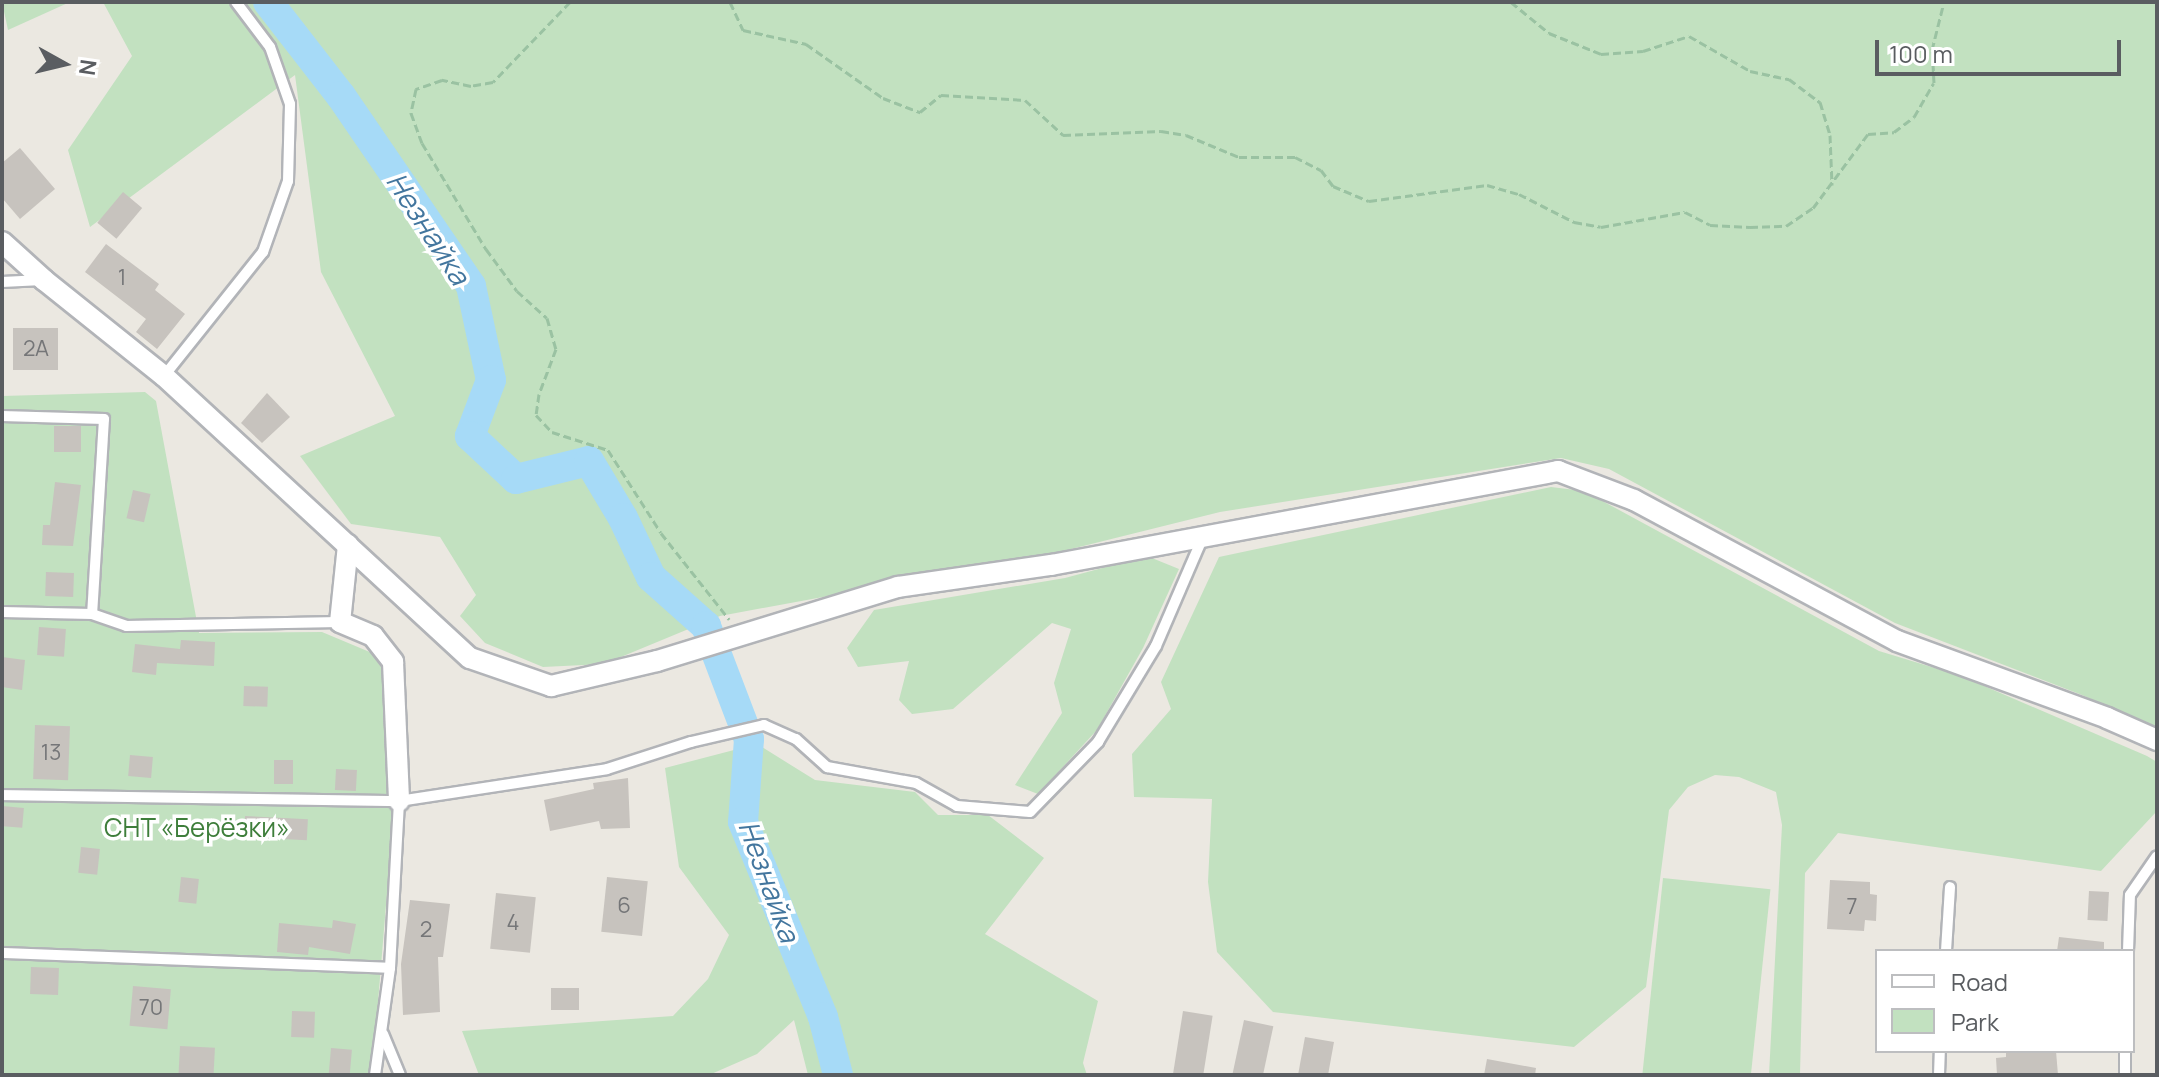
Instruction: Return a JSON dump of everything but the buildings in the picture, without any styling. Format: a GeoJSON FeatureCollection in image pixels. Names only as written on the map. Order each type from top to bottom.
{"type":"FeatureCollection","features":[{"type":"Feature","properties":{"kind":"street"},"geometry":{"type":"LineString","coordinates":[[2,242],[44,280],[164,376],[470,658],[551,686],[657,661],[898,587],[1051,565],[1558,471],[1634,500],[1897,641],[2107,718],[2157,740]]}},
{"type":"Feature","properties":{"kind":"street"},"geometry":{"type":"LineString","coordinates":[[348,545],[340,622],[373,636],[393,662],[399,801]]}},
{"type":"Feature","properties":{"kind":"lane"},"geometry":{"type":"LineString","coordinates":[[164,376],[263,252],[288,181],[290,104],[270,47],[236,2]]}},
{"type":"Feature","properties":{"kind":"lane"},"geometry":{"type":"LineString","coordinates":[[2,282],[44,280]]}},
{"type":"Feature","properties":{"kind":"lane"},"geometry":{"type":"LineString","coordinates":[[2,416],[104,419],[92,614]]}},
{"type":"Feature","properties":{"kind":"lane"},"geometry":{"type":"LineString","coordinates":[[2,795],[399,801],[607,769],[691,742],[764,725],[796,739],[827,767],[916,783],[957,806],[1030,812],[1098,742],[1156,646],[1204,535]]}},
{"type":"Feature","properties":{"kind":"lane"},"geometry":{"type":"LineString","coordinates":[[2,612],[92,614],[126,626],[340,622]]}},
{"type":"Feature","properties":{"kind":"lane"},"geometry":{"type":"LineString","coordinates":[[375,1075],[390,968],[399,801]]}},
{"type":"Feature","properties":{"kind":"lane"},"geometry":{"type":"LineString","coordinates":[[2128,949],[2130,895],[2157,856]]}},
{"type":"Feature","properties":{"kind":"lane"},"geometry":{"type":"LineString","coordinates":[[1946,949],[1950,887]]}},
{"type":"Feature","properties":{"kind":"lane"},"geometry":{"type":"LineString","coordinates":[[2,953],[390,968]]}},
{"type":"Feature","properties":{"kind":"lane"},"geometry":{"type":"LineString","coordinates":[[383,1034],[400,1075]]}},
{"type":"Feature","properties":{"kind":"lane"},"geometry":{"type":"LineString","coordinates":[[1939,1075],[1940,1053]]}},
{"type":"Feature","properties":{"kind":"lane"},"geometry":{"type":"LineString","coordinates":[[2125,1053],[2125,1075]]}},
{"type":"Feature","properties":{"kind":"path"},"geometry":{"type":"LineString","coordinates":[[570,2],[493,82],[471,86],[442,80],[416,89],[411,113],[422,143],[486,249],[517,291],[547,318],[556,349],[539,394],[536,415],[552,432],[608,450],[661,533],[742,634]]}},
{"type":"Feature","properties":{"kind":"path"},"geometry":{"type":"LineString","coordinates":[[730,2],[743,30],[806,44],[883,98],[920,112],[941,95],[1025,100],[1063,135],[1090,137],[1110,132],[1161,131],[1186,135],[1239,157],[1295,157],[1321,170],[1333,186],[1369,201],[1487,185],[1519,194],[1574,222],[1601,227],[1685,212],[1710,225],[1786,226],[1813,208],[1868,134],[1894,132],[1914,117],[1934,83],[1932,50],[1944,2]]}},
{"type":"Feature","properties":{"kind":"path"},"geometry":{"type":"LineString","coordinates":[[1511,2],[1549,33],[1601,54],[1643,51],[1689,36],[1750,71],[1789,79],[1820,102],[1830,135],[1832,185]]}},
{"type":"Feature","properties":{"kind":"green space"},"geometry":{"type":"Polygon","coordinates":[[[2,2],[70,2],[8,30],[2,2]]]}},
{"type":"Feature","properties":{"kind":"green space"},"geometry":{"type":"Polygon","coordinates":[[[103,2],[2157,2],[2157,729],[2082,695],[1895,623],[1609,469],[1561,458],[1220,512],[1039,557],[720,616],[604,664],[543,667],[485,643],[460,616],[476,595],[440,537],[351,524],[300,456],[395,416],[321,272],[295,75],[90,227],[68,150],[132,56],[103,2]]]}},
{"type":"Feature","properties":{"kind":"green space","name":"СНТ «Берёзки»"},"geometry":{"type":"Polygon","coordinates":[[[145,392],[156,401],[199,633],[322,632],[384,658],[394,808],[372,1075],[2,1075],[2,396],[145,392]]]}},
{"type":"Feature","properties":{"kind":"green space"},"geometry":{"type":"Polygon","coordinates":[[[1551,487],[1584,491],[1879,651],[1961,676],[2147,756],[2157,762],[2157,811],[2101,871],[1838,833],[1805,873],[1800,1075],[1769,1075],[1782,825],[1776,792],[1739,777],[1715,775],[1688,787],[1669,810],[1646,987],[1574,1047],[1273,1012],[1217,952],[1208,882],[1212,799],[1134,797],[1132,754],[1171,709],[1161,682],[1219,557],[1551,487]]]}},
{"type":"Feature","properties":{"kind":"green space"},"geometry":{"type":"Polygon","coordinates":[[[1147,556],[1179,569],[1143,648],[1097,730],[1038,794],[1015,785],[1062,713],[1054,683],[1071,629],[1052,623],[953,709],[912,714],[899,700],[909,661],[858,667],[847,648],[874,610],[1065,578],[1147,556]]]}},
{"type":"Feature","properties":{"kind":"green space"},"geometry":{"type":"Polygon","coordinates":[[[757,744],[815,780],[915,792],[938,815],[988,815],[1044,858],[985,934],[1098,1001],[1083,1063],[1087,1075],[808,1075],[794,1020],[757,1054],[709,1075],[479,1075],[462,1031],[673,1016],[708,979],[729,935],[679,867],[665,768],[757,744]]]}},
{"type":"Feature","properties":{"kind":"green space"},"geometry":{"type":"Polygon","coordinates":[[[1663,878],[1770,889],[1751,1075],[1642,1075],[1663,878]]]}},
{"type":"Feature","properties":{"kind":"waterway","name":"Незнайка"},"geometry":{"type":"LineString","coordinates":[[268,2],[341,96],[471,286],[491,380],[470,436],[516,479],[589,461],[623,518],[651,577],[706,626],[749,739],[743,822],[823,1017],[838,1075]]}}]}
